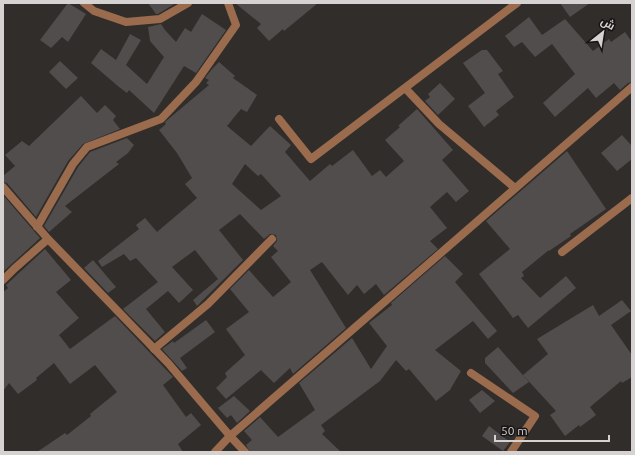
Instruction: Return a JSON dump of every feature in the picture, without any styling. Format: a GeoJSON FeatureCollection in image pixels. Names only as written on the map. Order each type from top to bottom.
{"type":"FeatureCollection","features":[{"type":"Feature","properties":{"kind":"street"},"geometry":{"type":"LineString","coordinates":[[84,3],[94,11],[126,22],[160,19],[188,3]]}},
{"type":"Feature","properties":{"kind":"street"},"geometry":{"type":"LineString","coordinates":[[38,226],[73,164],[87,147],[161,119],[196,82],[236,25],[228,3]]}},
{"type":"Feature","properties":{"kind":"street"},"geometry":{"type":"LineString","coordinates":[[279,118],[312,159],[517,3]]}},
{"type":"Feature","properties":{"kind":"street"},"geometry":{"type":"LineString","coordinates":[[215,452],[230,436],[632,87]]}},
{"type":"Feature","properties":{"kind":"street"},"geometry":{"type":"LineString","coordinates":[[405,88],[439,124],[515,188]]}},
{"type":"Feature","properties":{"kind":"street"},"geometry":{"type":"LineString","coordinates":[[3,188],[48,239],[168,363],[245,452]]}},
{"type":"Feature","properties":{"kind":"street"},"geometry":{"type":"LineString","coordinates":[[562,252],[632,198]]}},
{"type":"Feature","properties":{"kind":"street"},"geometry":{"type":"LineString","coordinates":[[3,280],[48,239]]}},
{"type":"Feature","properties":{"kind":"street"},"geometry":{"type":"LineString","coordinates":[[154,349],[208,304],[272,239]]}},
{"type":"Feature","properties":{"kind":"street"},"geometry":{"type":"LineString","coordinates":[[470,373],[535,416],[511,452]]}},
{"type":"Feature","properties":{"kind":"building"},"geometry":{"type":"Polygon","coordinates":[[[68,3],[86,14],[68,42],[62,37],[51,48],[40,40],[68,3]]]}},
{"type":"Feature","properties":{"kind":"building"},"geometry":{"type":"Polygon","coordinates":[[[148,3],[176,3],[156,14],[148,3]]]}},
{"type":"Feature","properties":{"kind":"building"},"geometry":{"type":"Polygon","coordinates":[[[235,3],[318,3],[284,31],[283,29],[269,41],[257,28],[261,24],[235,3]]]}},
{"type":"Feature","properties":{"kind":"building"},"geometry":{"type":"Polygon","coordinates":[[[560,3],[590,3],[570,17],[560,3]]]}},
{"type":"Feature","properties":{"kind":"building"},"geometry":{"type":"Polygon","coordinates":[[[202,14],[226,30],[196,73],[184,66],[154,113],[129,90],[127,93],[91,63],[101,49],[116,60],[130,34],[141,40],[126,65],[147,84],[164,57],[150,41],[148,27],[161,24],[176,42],[185,28],[191,32],[202,14]]]}},
{"type":"Feature","properties":{"kind":"building"},"geometry":{"type":"Polygon","coordinates":[[[529,17],[542,35],[565,19],[593,51],[609,39],[611,42],[625,32],[632,42],[632,82],[628,83],[620,90],[614,83],[596,98],[588,88],[555,117],[543,103],[575,74],[552,44],[535,57],[522,42],[514,47],[505,36],[529,17]]]}},
{"type":"Feature","properties":{"kind":"building"},"geometry":{"type":"Polygon","coordinates":[[[482,50],[487,50],[503,71],[498,74],[514,97],[496,111],[499,115],[484,127],[468,106],[485,93],[463,63],[482,50]]]}},
{"type":"Feature","properties":{"kind":"building"},"geometry":{"type":"Polygon","coordinates":[[[60,61],[78,78],[66,89],[49,72],[60,61]]]}},
{"type":"Feature","properties":{"kind":"building"},"geometry":{"type":"Polygon","coordinates":[[[219,62],[235,76],[233,78],[257,95],[247,112],[241,109],[227,126],[251,146],[270,126],[291,145],[285,152],[310,181],[330,164],[332,166],[353,150],[372,176],[380,170],[386,177],[404,161],[385,140],[417,109],[453,150],[442,160],[469,191],[456,202],[447,192],[430,207],[447,228],[430,241],[438,249],[384,295],[376,284],[364,294],[357,285],[348,295],[322,262],[310,270],[346,328],[293,374],[290,368],[274,383],[261,370],[226,399],[216,388],[227,377],[225,373],[245,355],[226,329],[249,312],[230,289],[249,270],[273,297],[291,282],[271,257],[278,251],[273,246],[277,241],[276,235],[270,234],[264,239],[240,214],[219,230],[243,260],[197,306],[193,300],[218,279],[195,250],[172,267],[193,290],[179,303],[168,291],[146,309],[165,332],[155,341],[123,309],[158,282],[136,258],[130,261],[124,254],[102,267],[98,261],[139,229],[136,225],[145,218],[157,232],[197,198],[185,184],[192,178],[177,153],[159,130],[166,124],[166,121],[209,85],[206,83],[209,80],[205,78],[219,62]],[[245,164],[232,184],[261,210],[281,196],[261,174],[258,176],[245,164]]]}},
{"type":"Feature","properties":{"kind":"building"},"geometry":{"type":"Polygon","coordinates":[[[440,83],[455,99],[438,115],[425,101],[430,97],[428,94],[440,83]]]}},
{"type":"Feature","properties":{"kind":"building"},"geometry":{"type":"Polygon","coordinates":[[[81,96],[97,113],[105,105],[116,116],[113,120],[120,129],[83,144],[68,161],[36,217],[7,183],[3,182],[3,176],[15,166],[5,155],[22,141],[29,146],[81,96]]]}},
{"type":"Feature","properties":{"kind":"building"},"geometry":{"type":"Polygon","coordinates":[[[622,135],[632,146],[632,159],[617,171],[601,153],[622,135]]]}},
{"type":"Feature","properties":{"kind":"building"},"geometry":{"type":"Polygon","coordinates":[[[127,138],[134,145],[128,153],[116,162],[119,164],[65,206],[72,212],[49,232],[44,226],[78,167],[90,152],[127,138]]]}},
{"type":"Feature","properties":{"kind":"building"},"geometry":{"type":"Polygon","coordinates":[[[567,151],[606,209],[570,234],[571,236],[549,250],[522,272],[524,276],[521,278],[540,298],[566,276],[576,288],[528,328],[518,315],[513,318],[479,274],[510,249],[486,221],[567,151]]]}},
{"type":"Feature","properties":{"kind":"building"},"geometry":{"type":"Polygon","coordinates":[[[3,195],[40,238],[3,272],[3,195]]]}},
{"type":"Feature","properties":{"kind":"building"},"geometry":{"type":"Polygon","coordinates":[[[45,249],[71,280],[56,292],[79,318],[59,335],[70,349],[115,316],[173,377],[163,385],[186,417],[191,413],[201,425],[178,444],[183,452],[37,452],[65,433],[67,435],[91,416],[90,414],[117,392],[95,365],[70,384],[54,363],[36,378],[37,380],[18,394],[9,383],[3,391],[3,292],[8,288],[6,285],[45,249]]]}},
{"type":"Feature","properties":{"kind":"building"},"geometry":{"type":"Polygon","coordinates":[[[445,256],[463,274],[455,282],[497,331],[488,339],[473,321],[435,350],[461,371],[450,390],[436,401],[409,369],[406,371],[396,360],[380,381],[321,425],[325,431],[322,434],[341,452],[250,452],[246,445],[252,440],[244,431],[260,417],[278,437],[315,410],[299,383],[352,338],[371,369],[387,346],[369,323],[392,305],[391,303],[445,256]]]}},
{"type":"Feature","properties":{"kind":"building"},"geometry":{"type":"Polygon","coordinates":[[[93,260],[116,287],[108,293],[84,268],[93,260]]]}},
{"type":"Feature","properties":{"kind":"building"},"geometry":{"type":"Polygon","coordinates":[[[622,300],[631,311],[611,325],[632,355],[632,377],[622,383],[621,381],[590,407],[596,415],[580,427],[579,425],[565,436],[550,415],[556,411],[523,375],[548,354],[537,339],[593,305],[599,316],[622,300]]]}},
{"type":"Feature","properties":{"kind":"building"},"geometry":{"type":"Polygon","coordinates":[[[206,320],[215,332],[180,358],[187,368],[182,371],[162,349],[173,341],[174,343],[206,320]]]}},
{"type":"Feature","properties":{"kind":"building"},"geometry":{"type":"Polygon","coordinates":[[[498,347],[529,382],[513,393],[485,363],[485,358],[498,347]]]}},
{"type":"Feature","properties":{"kind":"building"},"geometry":{"type":"Polygon","coordinates":[[[482,390],[495,401],[480,413],[469,400],[482,390]]]}},
{"type":"Feature","properties":{"kind":"building"},"geometry":{"type":"Polygon","coordinates":[[[234,396],[250,411],[237,423],[231,415],[227,418],[218,408],[234,396]]]}},
{"type":"Feature","properties":{"kind":"building"},"geometry":{"type":"Polygon","coordinates":[[[489,426],[510,442],[503,451],[482,436],[489,426]]]}}]}
